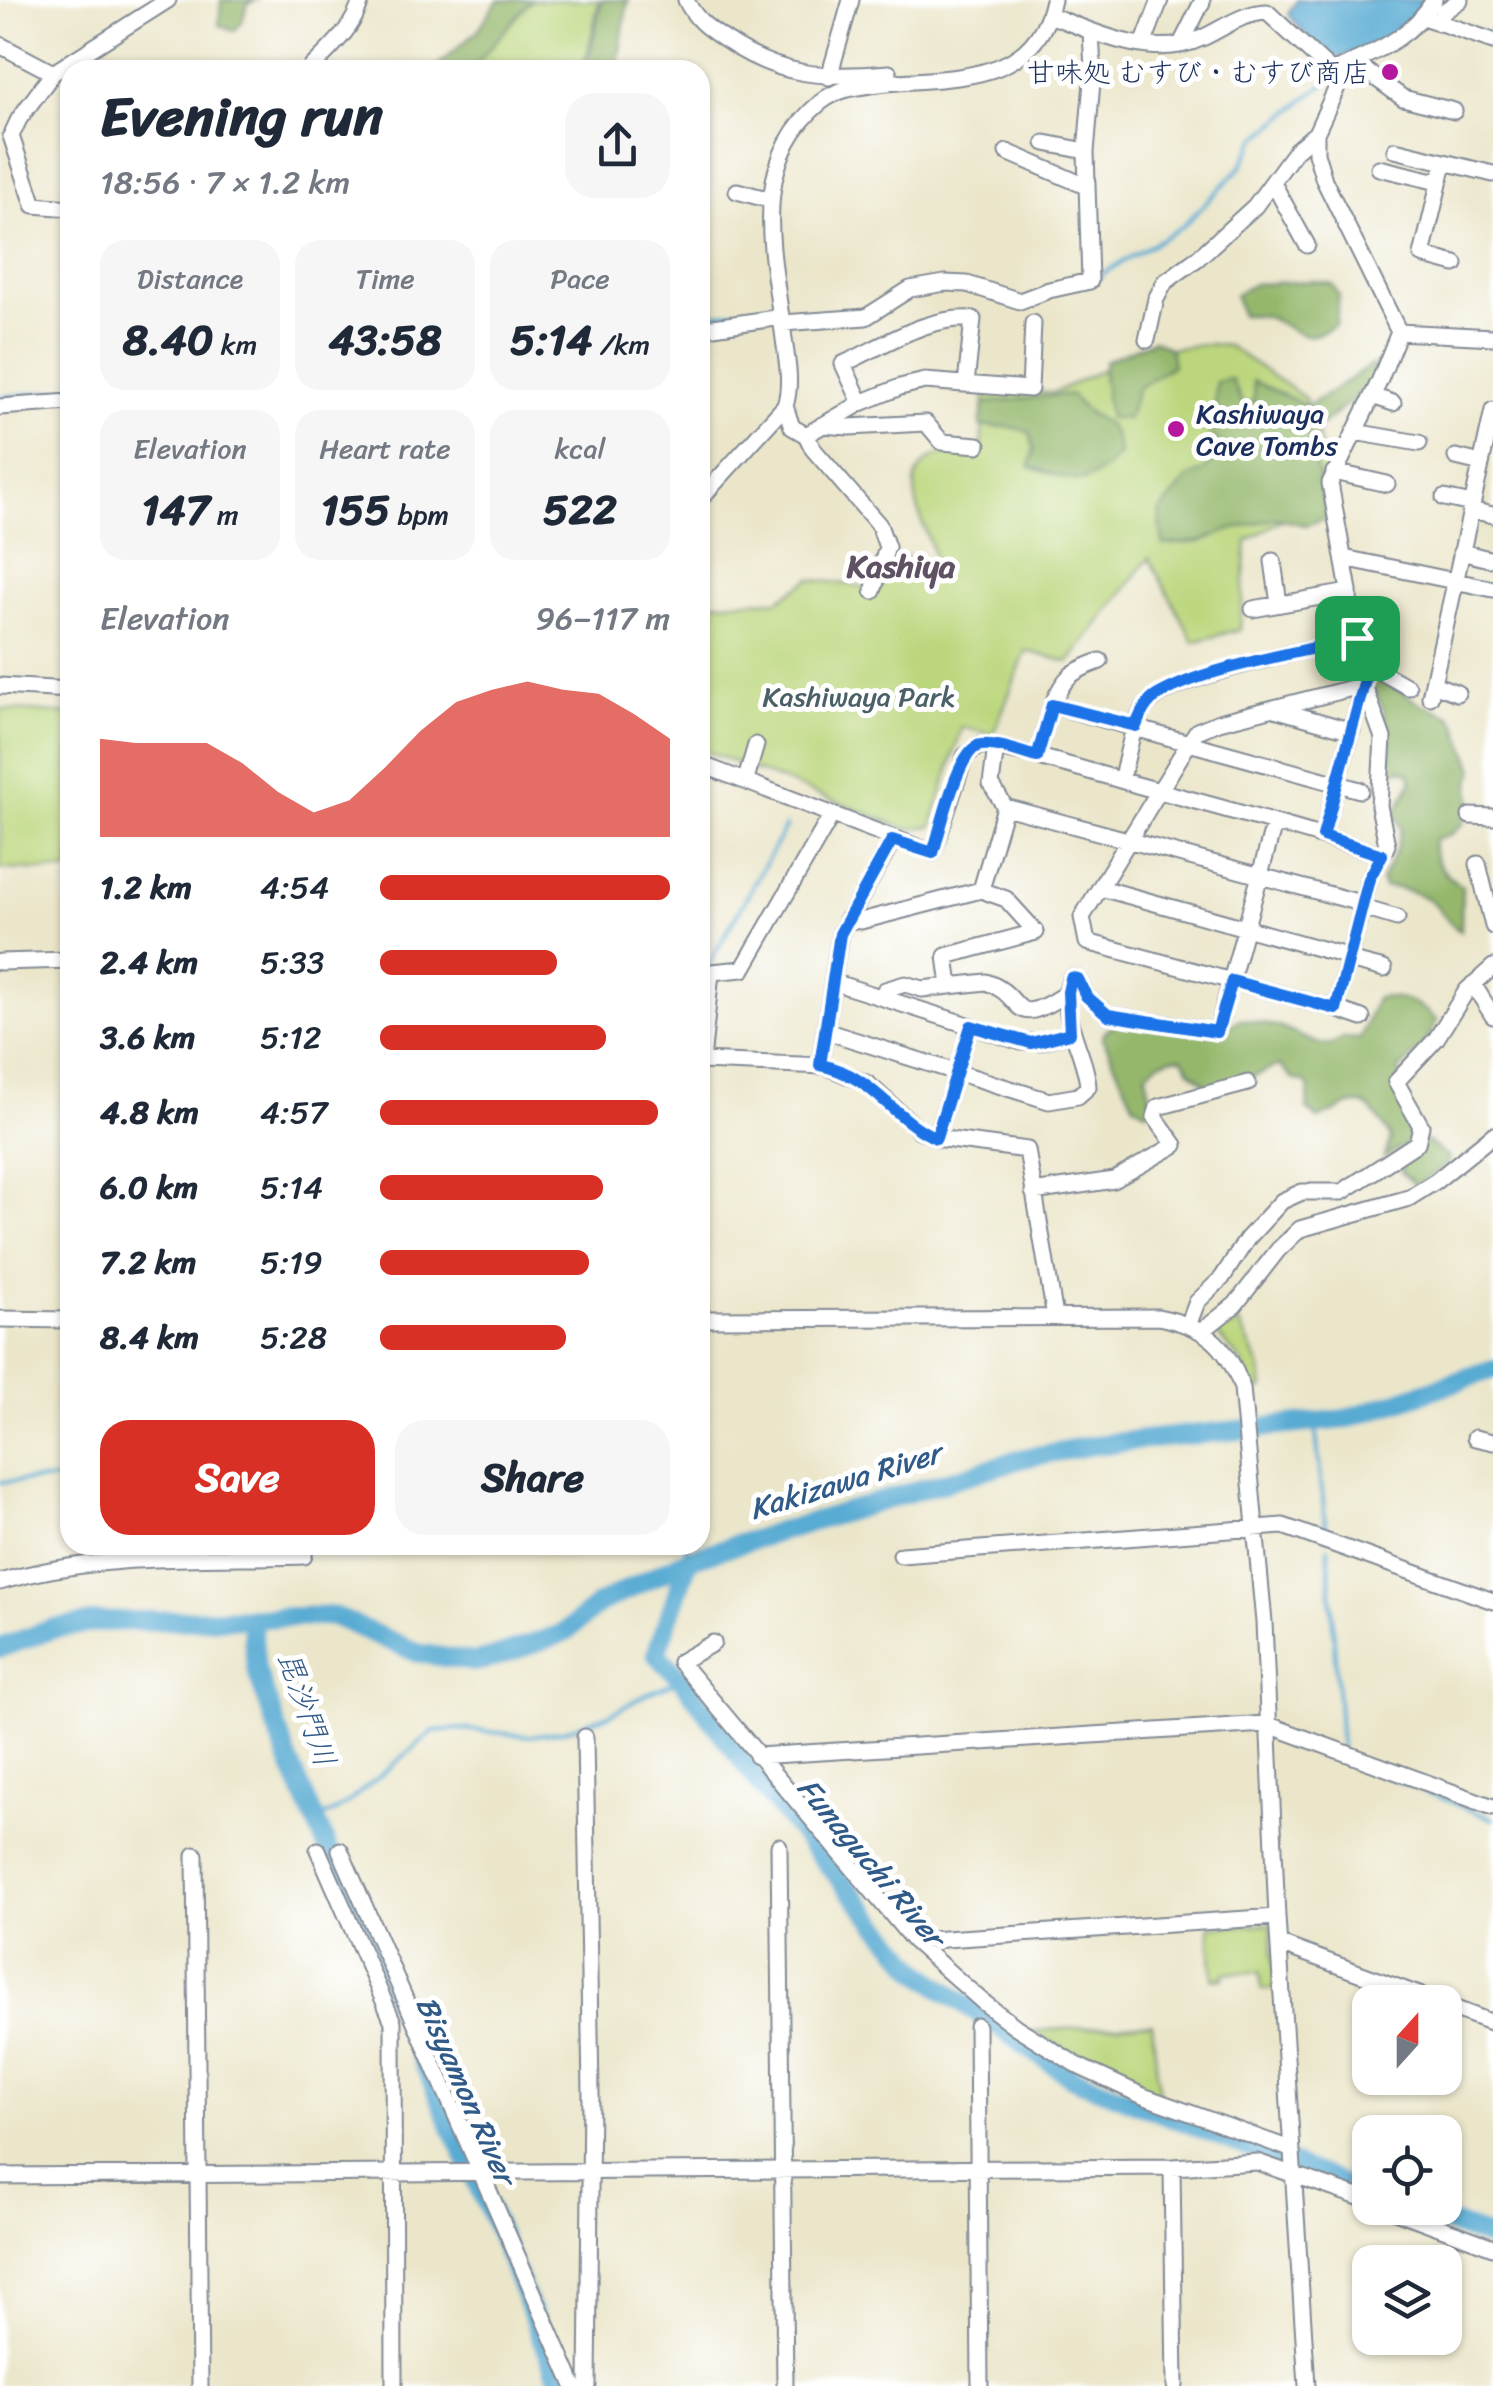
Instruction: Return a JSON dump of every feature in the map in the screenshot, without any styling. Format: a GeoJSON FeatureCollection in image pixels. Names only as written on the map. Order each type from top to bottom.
{"type":"FeatureCollection","features":[{"type":"Feature","properties":{"kind":"street"},"geometry":{"type":"LineString","coordinates":[[318,60],[357,15],[360,0]]}},
{"type":"Feature","properties":{"kind":"street"},"geometry":{"type":"LineString","coordinates":[[686,0],[696,19],[750,56],[791,72],[829,77],[894,73],[912,80]]}},
{"type":"Feature","properties":{"kind":"street"},"geometry":{"type":"LineString","coordinates":[[829,77],[851,0]]}},
{"type":"Feature","properties":{"kind":"street"},"geometry":{"type":"LineString","coordinates":[[1143,45],[1160,0]]}},
{"type":"Feature","properties":{"kind":"street"},"geometry":{"type":"LineString","coordinates":[[710,487],[784,406],[790,388],[776,288],[770,200],[780,158],[791,137],[824,100],[846,88],[992,72],[1015,62],[1036,44],[1051,7],[1091,31],[1143,45],[1180,44],[1201,39],[1284,0]]}},
{"type":"Feature","properties":{"kind":"street"},"geometry":{"type":"LineString","coordinates":[[1431,20],[1434,0]]}},
{"type":"Feature","properties":{"kind":"street"},"geometry":{"type":"LineString","coordinates":[[1334,76],[1400,40],[1460,0]]}},
{"type":"Feature","properties":{"kind":"street"},"geometry":{"type":"LineString","coordinates":[[1180,44],[1202,2]]}},
{"type":"Feature","properties":{"kind":"street"},"geometry":{"type":"LineString","coordinates":[[74,60],[160,3]]}},
{"type":"Feature","properties":{"kind":"street"},"geometry":{"type":"LineString","coordinates":[[1260,10],[1334,76],[1336,95],[1316,133],[1316,153],[1324,180],[1398,332],[1334,472],[1331,495],[1344,558],[1350,618],[1357,638],[1369,665],[1408,687]]}},
{"type":"Feature","properties":{"kind":"street"},"geometry":{"type":"LineString","coordinates":[[1431,20],[1493,41]]}},
{"type":"Feature","properties":{"kind":"street"},"geometry":{"type":"LineString","coordinates":[[710,328],[866,317],[910,289],[946,283],[967,284],[1020,301],[1090,281],[1086,151],[1093,70],[1091,31]]}},
{"type":"Feature","properties":{"kind":"street"},"geometry":{"type":"LineString","coordinates":[[0,45],[54,73]]}},
{"type":"Feature","properties":{"kind":"street"},"geometry":{"type":"LineString","coordinates":[[60,69],[20,118],[11,136],[34,205],[60,207]]}},
{"type":"Feature","properties":{"kind":"street"},"geometry":{"type":"LineString","coordinates":[[1334,76],[1366,71],[1392,94],[1454,111]]}},
{"type":"Feature","properties":{"kind":"street"},"geometry":{"type":"LineString","coordinates":[[1146,340],[1156,299],[1165,282],[1241,220],[1304,140],[1316,133]]}},
{"type":"Feature","properties":{"kind":"street"},"geometry":{"type":"LineString","coordinates":[[1045,143],[1086,151]]}},
{"type":"Feature","properties":{"kind":"street"},"geometry":{"type":"LineString","coordinates":[[1395,150],[1493,174]]}},
{"type":"Feature","properties":{"kind":"street"},"geometry":{"type":"LineString","coordinates":[[1007,152],[1088,184]]}},
{"type":"Feature","properties":{"kind":"street"},"geometry":{"type":"LineString","coordinates":[[1444,162],[1422,255],[1455,264]]}},
{"type":"Feature","properties":{"kind":"street"},"geometry":{"type":"LineString","coordinates":[[1378,168],[1438,182]]}},
{"type":"Feature","properties":{"kind":"street"},"geometry":{"type":"LineString","coordinates":[[1273,183],[1307,245]]}},
{"type":"Feature","properties":{"kind":"street"},"geometry":{"type":"LineString","coordinates":[[737,191],[770,200]]}},
{"type":"Feature","properties":{"kind":"street"},"geometry":{"type":"LineString","coordinates":[[861,403],[843,364],[931,324],[956,317],[973,318],[966,384]]}},
{"type":"Feature","properties":{"kind":"street"},"geometry":{"type":"LineString","coordinates":[[806,436],[861,403],[924,381],[1030,389],[1034,323]]}},
{"type":"Feature","properties":{"kind":"street"},"geometry":{"type":"LineString","coordinates":[[1398,332],[1493,337]]}},
{"type":"Feature","properties":{"kind":"street"},"geometry":{"type":"LineString","coordinates":[[1372,396],[1393,403]]}},
{"type":"Feature","properties":{"kind":"street"},"geometry":{"type":"LineString","coordinates":[[0,407],[60,403]]}},
{"type":"Feature","properties":{"kind":"street"},"geometry":{"type":"LineString","coordinates":[[784,406],[792,427],[806,436],[879,524],[887,548],[873,591]]}},
{"type":"Feature","properties":{"kind":"street"},"geometry":{"type":"LineString","coordinates":[[1457,692],[1432,690],[1493,410]]}},
{"type":"Feature","properties":{"kind":"street"},"geometry":{"type":"LineString","coordinates":[[822,424],[849,427],[926,423],[942,442],[978,446]]}},
{"type":"Feature","properties":{"kind":"street"},"geometry":{"type":"LineString","coordinates":[[1354,432],[1420,443]]}},
{"type":"Feature","properties":{"kind":"street"},"geometry":{"type":"LineString","coordinates":[[1456,457],[1481,464]]}},
{"type":"Feature","properties":{"kind":"street"},"geometry":{"type":"LineString","coordinates":[[1334,472],[1387,484]]}},
{"type":"Feature","properties":{"kind":"street"},"geometry":{"type":"LineString","coordinates":[[1444,498],[1493,515]]}},
{"type":"Feature","properties":{"kind":"street"},"geometry":{"type":"LineString","coordinates":[[1461,552],[1489,559]]}},
{"type":"Feature","properties":{"kind":"street"},"geometry":{"type":"LineString","coordinates":[[1344,558],[1493,590]]}},
{"type":"Feature","properties":{"kind":"street"},"geometry":{"type":"LineString","coordinates":[[1273,561],[1279,604]]}},
{"type":"Feature","properties":{"kind":"street"},"geometry":{"type":"LineString","coordinates":[[1253,609],[1349,592]]}},
{"type":"Feature","properties":{"kind":"street"},"geometry":{"type":"LineString","coordinates":[[1121,780],[1136,726],[1148,702],[1190,682],[1357,638]]}},
{"type":"Feature","properties":{"kind":"street"},"geometry":{"type":"LineString","coordinates":[[1037,757],[1062,682],[1075,670],[1100,661]]}},
{"type":"Feature","properties":{"kind":"street"},"geometry":{"type":"LineString","coordinates":[[1323,836],[1369,665]]}},
{"type":"Feature","properties":{"kind":"street"},"geometry":{"type":"LineString","coordinates":[[1362,1018],[1088,942],[1080,920],[1197,731],[1364,685]]}},
{"type":"Feature","properties":{"kind":"street"},"geometry":{"type":"LineString","coordinates":[[1336,1009],[1369,879],[1387,845],[1379,806],[1383,738],[1364,685]]}},
{"type":"Feature","properties":{"kind":"street"},"geometry":{"type":"LineString","coordinates":[[0,686],[60,689]]}},
{"type":"Feature","properties":{"kind":"street"},"geometry":{"type":"LineString","coordinates":[[1052,705],[1360,790]]}},
{"type":"Feature","properties":{"kind":"street"},"geometry":{"type":"LineString","coordinates":[[1271,708],[1352,731]]}},
{"type":"Feature","properties":{"kind":"street"},"geometry":{"type":"LineString","coordinates":[[710,767],[933,853],[965,756],[980,745],[996,747],[1382,855]]}},
{"type":"Feature","properties":{"kind":"street"},"geometry":{"type":"LineString","coordinates":[[746,780],[756,746]]}},
{"type":"Feature","properties":{"kind":"street"},"geometry":{"type":"LineString","coordinates":[[996,747],[991,784],[1005,807],[1260,875],[1397,918]]}},
{"type":"Feature","properties":{"kind":"street"},"geometry":{"type":"LineString","coordinates":[[981,890],[1005,807]]}},
{"type":"Feature","properties":{"kind":"street"},"geometry":{"type":"LineString","coordinates":[[710,981],[711,972],[744,968],[830,816]]}},
{"type":"Feature","properties":{"kind":"street"},"geometry":{"type":"LineString","coordinates":[[1470,816],[1493,817]]}},
{"type":"Feature","properties":{"kind":"street"},"geometry":{"type":"LineString","coordinates":[[825,1031],[1049,1101],[1086,1091],[1088,1081],[1070,1033],[1068,982],[1074,978],[1086,996],[1108,1015],[1217,1032],[1274,824]]}},
{"type":"Feature","properties":{"kind":"street"},"geometry":{"type":"LineString","coordinates":[[820,1065],[839,940],[892,840]]}},
{"type":"Feature","properties":{"kind":"street"},"geometry":{"type":"LineString","coordinates":[[1478,864],[1489,888],[1493,926]]}},
{"type":"Feature","properties":{"kind":"street"},"geometry":{"type":"LineString","coordinates":[[1101,888],[1384,970]]}},
{"type":"Feature","properties":{"kind":"street"},"geometry":{"type":"LineString","coordinates":[[848,920],[873,918],[981,890],[1003,897],[1036,932],[946,956],[950,986]]}},
{"type":"Feature","properties":{"kind":"street"},"geometry":{"type":"LineString","coordinates":[[0,962],[60,960]]}},
{"type":"Feature","properties":{"kind":"street"},"geometry":{"type":"LineString","coordinates":[[1196,1327],[1198,1302],[1222,1278],[1246,1238],[1282,1201],[1302,1192],[1342,1192],[1417,1143],[1421,1126],[1396,1082],[1436,1039],[1473,984],[1493,967]]}},
{"type":"Feature","properties":{"kind":"street"},"geometry":{"type":"LineString","coordinates":[[834,982],[1031,1043],[1070,1033]]}},
{"type":"Feature","properties":{"kind":"street"},"geometry":{"type":"LineString","coordinates":[[886,999],[885,990],[905,984],[922,990],[990,983],[1014,1005],[1027,1010],[1046,1006],[1068,992]]}},
{"type":"Feature","properties":{"kind":"street"},"geometry":{"type":"LineString","coordinates":[[1473,984],[1493,1016]]}},
{"type":"Feature","properties":{"kind":"street"},"geometry":{"type":"LineString","coordinates":[[936,1138],[971,1026]]}},
{"type":"Feature","properties":{"kind":"street"},"geometry":{"type":"LineString","coordinates":[[710,1061],[820,1065],[868,1084],[919,1130],[936,1138],[1027,1150],[1055,1317]]}},
{"type":"Feature","properties":{"kind":"street"},"geometry":{"type":"LineString","coordinates":[[1033,1192],[1114,1180],[1176,1145],[1155,1117],[1158,1106],[1248,1083]]}},
{"type":"Feature","properties":{"kind":"street"},"geometry":{"type":"LineString","coordinates":[[1196,1327],[1235,1304],[1300,1229],[1408,1198],[1436,1181],[1493,1135]]}},
{"type":"Feature","properties":{"kind":"street"},"geometry":{"type":"LineString","coordinates":[[710,1319],[1158,1317],[1196,1327],[1227,1356],[1242,1388],[1264,1622],[1266,1724],[1307,2386]]}},
{"type":"Feature","properties":{"kind":"street"},"geometry":{"type":"LineString","coordinates":[[0,1319],[60,1320]]}},
{"type":"Feature","properties":{"kind":"street"},"geometry":{"type":"LineString","coordinates":[[1475,1438],[1493,1442]]}},
{"type":"Feature","properties":{"kind":"street"},"geometry":{"type":"LineString","coordinates":[[901,1555],[1283,1526],[1493,1600]]}},
{"type":"Feature","properties":{"kind":"street"},"geometry":{"type":"LineString","coordinates":[[0,1582],[38,1571],[92,1564],[304,1555]]}},
{"type":"Feature","properties":{"kind":"street"},"geometry":{"type":"LineString","coordinates":[[713,1643],[680,1662],[914,1941],[1016,2027],[1080,2067],[1144,2096],[1290,2149]]}},
{"type":"Feature","properties":{"kind":"street"},"geometry":{"type":"LineString","coordinates":[[757,1756],[1266,1724],[1493,1807]]}},
{"type":"Feature","properties":{"kind":"street"},"geometry":{"type":"LineString","coordinates":[[585,1737],[590,2093],[588,2386]]}},
{"type":"Feature","properties":{"kind":"street"},"geometry":{"type":"LineString","coordinates":[[778,1846],[784,2386]]}},
{"type":"Feature","properties":{"kind":"street"},"geometry":{"type":"LineString","coordinates":[[318,1850],[394,2022],[394,2386]]}},
{"type":"Feature","properties":{"kind":"street"},"geometry":{"type":"LineString","coordinates":[[340,1850],[574,2386]]}},
{"type":"Feature","properties":{"kind":"street"},"geometry":{"type":"LineString","coordinates":[[195,1855],[200,2386]]}},
{"type":"Feature","properties":{"kind":"street"},"geometry":{"type":"LineString","coordinates":[[914,1941],[1277,1917]]}},
{"type":"Feature","properties":{"kind":"street"},"geometry":{"type":"LineString","coordinates":[[1280,1944],[1392,1985]]}},
{"type":"Feature","properties":{"kind":"street"},"geometry":{"type":"LineString","coordinates":[[1462,2011],[1493,2023]]}},
{"type":"Feature","properties":{"kind":"street"},"geometry":{"type":"LineString","coordinates":[[977,2026],[980,2386]]}},
{"type":"Feature","properties":{"kind":"street"},"geometry":{"type":"LineString","coordinates":[[0,2176],[1172,2167],[1257,2162],[1352,2194]]}},
{"type":"Feature","properties":{"kind":"street"},"geometry":{"type":"LineString","coordinates":[[1172,2167],[1174,2386]]}},
{"type":"Feature","properties":{"kind":"street"},"geometry":{"type":"LineString","coordinates":[[1432,2225],[1493,2248]]}},
{"type":"Feature","properties":{"kind":"green space"},"geometry":{"type":"Polygon","coordinates":[[[221,0],[256,0],[247,5],[242,22],[234,31],[219,25],[221,0]]]}},
{"type":"Feature","properties":{"kind":"green space"},"geometry":{"type":"Polygon","coordinates":[[[498,0],[531,0],[480,60],[444,60],[479,29],[498,0]]]}},
{"type":"Feature","properties":{"kind":"green space"},"geometry":{"type":"Polygon","coordinates":[[[527,0],[599,0],[585,60],[476,60],[527,0]]]}},
{"type":"Feature","properties":{"kind":"green space"},"geometry":{"type":"Polygon","coordinates":[[[602,0],[628,0],[618,60],[585,60],[602,0]]]}},
{"type":"Feature","properties":{"kind":"green space"},"geometry":{"type":"Polygon","coordinates":[[[1254,284],[1332,284],[1339,295],[1336,324],[1325,331],[1300,334],[1264,316],[1241,315],[1235,295],[1254,284]]]}},
{"type":"Feature","properties":{"kind":"green space"},"geometry":{"type":"Polygon","coordinates":[[[1154,340],[1170,349],[1173,365],[1138,388],[1127,419],[1109,418],[1105,361],[1154,340]]]}},
{"type":"Feature","properties":{"kind":"green space","name":"Kashiwaya Park"},"geometry":{"type":"Polygon","coordinates":[[[1209,344],[1228,346],[1305,398],[1329,470],[1293,513],[1247,541],[1240,629],[1194,642],[1149,558],[1069,662],[1026,651],[993,735],[962,727],[932,826],[907,829],[710,753],[710,603],[778,600],[810,579],[872,588],[894,555],[935,561],[916,499],[918,472],[944,454],[981,450],[985,390],[1053,393],[1140,352],[1209,344]]]}},
{"type":"Feature","properties":{"kind":"green space"},"geometry":{"type":"Polygon","coordinates":[[[1373,364],[1373,383],[1308,436],[1329,518],[1305,525],[1276,518],[1200,542],[1163,545],[1159,513],[1187,479],[1207,468],[1221,443],[1203,426],[1215,412],[1216,382],[1231,379],[1245,408],[1254,400],[1253,381],[1308,406],[1373,364]]]}},
{"type":"Feature","properties":{"kind":"green space"},"geometry":{"type":"Polygon","coordinates":[[[1071,394],[1112,431],[1119,455],[1087,479],[1068,479],[1030,467],[1034,450],[1030,432],[980,426],[984,403],[1071,394]]]}},
{"type":"Feature","properties":{"kind":"green space"},"geometry":{"type":"Polygon","coordinates":[[[1376,676],[1419,703],[1451,716],[1474,769],[1471,802],[1464,823],[1450,835],[1435,839],[1434,846],[1440,866],[1462,886],[1461,931],[1427,899],[1384,887],[1381,880],[1397,848],[1401,829],[1395,813],[1412,781],[1409,773],[1401,769],[1387,772],[1391,748],[1383,708],[1369,683],[1376,676]]]}},
{"type":"Feature","properties":{"kind":"green space"},"geometry":{"type":"Polygon","coordinates":[[[0,709],[60,713],[60,871],[0,869],[0,709]]]}},
{"type":"Feature","properties":{"kind":"green space"},"geometry":{"type":"Polygon","coordinates":[[[1376,999],[1412,1003],[1437,1021],[1425,1044],[1399,1070],[1415,1139],[1384,1158],[1391,1138],[1367,1106],[1353,1104],[1318,1119],[1307,1109],[1309,1089],[1305,1082],[1293,1079],[1279,1065],[1211,1089],[1183,1058],[1167,1059],[1146,1074],[1152,1105],[1147,1111],[1134,1105],[1103,1038],[1115,1024],[1225,1029],[1240,1019],[1279,1027],[1321,1045],[1332,1044],[1343,1038],[1360,1039],[1376,999]]]}},
{"type":"Feature","properties":{"kind":"green space"},"geometry":{"type":"Polygon","coordinates":[[[1427,1141],[1449,1158],[1447,1164],[1417,1186],[1400,1167],[1407,1156],[1427,1141]]]}},
{"type":"Feature","properties":{"kind":"green space"},"geometry":{"type":"Polygon","coordinates":[[[1239,1323],[1261,1368],[1263,1389],[1253,1389],[1241,1361],[1215,1332],[1218,1327],[1230,1328],[1239,1323]]]}},
{"type":"Feature","properties":{"kind":"green space"},"geometry":{"type":"Polygon","coordinates":[[[1271,1924],[1275,1989],[1262,1990],[1260,1972],[1224,1973],[1223,1978],[1213,1979],[1209,1927],[1271,1924]]]}},
{"type":"Feature","properties":{"kind":"green space"},"geometry":{"type":"Polygon","coordinates":[[[1152,2023],[1160,2098],[1107,2075],[1033,2031],[1152,2023]]]}},
{"type":"Feature","properties":{"kind":"water"},"geometry":{"type":"Polygon","coordinates":[[[1297,0],[1425,0],[1402,34],[1343,57],[1324,57],[1288,14],[1297,0]]]}},
{"type":"Feature","properties":{"kind":"waterway"},"geometry":{"type":"LineString","coordinates":[[1096,280],[1183,226],[1241,167],[1256,139],[1328,81]]}},
{"type":"Feature","properties":{"kind":"waterway"},"geometry":{"type":"LineString","coordinates":[[710,315],[769,305]]}},
{"type":"Feature","properties":{"kind":"waterway"},"geometry":{"type":"LineString","coordinates":[[0,397],[60,391]]}},
{"type":"Feature","properties":{"kind":"waterway"},"geometry":{"type":"LineString","coordinates":[[710,962],[786,826]]}},
{"type":"Feature","properties":{"kind":"waterway","name":"Kakizawa River"},"geometry":{"type":"LineString","coordinates":[[710,1553],[1024,1458],[1094,1445],[1346,1419],[1493,1369]]}},
{"type":"Feature","properties":{"kind":"waterway"},"geometry":{"type":"LineString","coordinates":[[1315,1423],[1327,1539]]}},
{"type":"Feature","properties":{"kind":"waterway"},"geometry":{"type":"LineString","coordinates":[[0,1482],[60,1479]]}},
{"type":"Feature","properties":{"kind":"waterway"},"geometry":{"type":"LineString","coordinates":[[1328,1548],[1341,1748]]}},
{"type":"Feature","properties":{"kind":"waterway"},"geometry":{"type":"LineString","coordinates":[[688,1555],[689,1559]]}},
{"type":"Feature","properties":{"kind":"waterway","name":"Kakizawa River"},"geometry":{"type":"LineString","coordinates":[[0,1648],[52,1629],[99,1622],[333,1616],[418,1653],[474,1662],[564,1633],[599,1604],[702,1555]]}},
{"type":"Feature","properties":{"kind":"waterway","name":"Funaguchi River"},"geometry":{"type":"LineString","coordinates":[[689,1559],[656,1654],[683,1680],[758,1782],[917,1969],[1073,2078],[1350,2187]]}},
{"type":"Feature","properties":{"kind":"waterway","name":"Bisyamon River"},"geometry":{"type":"LineString","coordinates":[[251,1617],[256,1669],[287,1757],[494,2221],[562,2386]]}},
{"type":"Feature","properties":{"kind":"waterway"},"geometry":{"type":"LineString","coordinates":[[314,1818],[331,1814],[346,1804],[434,1731],[460,1729],[530,1736],[563,1731],[611,1714],[683,1680]]}},
{"type":"Feature","properties":{"kind":"waterway"},"geometry":{"type":"LineString","coordinates":[[1341,1758],[1493,1819]]}},
{"type":"Feature","properties":{"kind":"waterway","name":"Funaguchi River"},"geometry":{"type":"LineString","coordinates":[[1455,2225],[1493,2239]]}},
{"type":"Feature","properties":{"kind":"place","name":"甘味処 むすび・むすび商店"},"geometry":{"type":"Point","coordinates":[1390,72]}},
{"type":"Feature","properties":{"kind":"place","name":"Kashiwaya Cave Tombs"},"geometry":{"type":"Point","coordinates":[1176,429]}},
{"type":"Feature","properties":{"kind":"district","name":"Kashiya"},"geometry":{"type":"Point","coordinates":[901,566]}},
{"type":"Feature","properties":{"kind":"route"},"geometry":{"type":"LineString","coordinates":[[1357,638],[1369,665],[1323,836],[1382,855],[1369,879],[1336,1009],[1232,981],[1217,1032],[1108,1015],[1086,996],[1078,979],[1071,978],[1070,1033],[1031,1043],[971,1026],[936,1138],[919,1130],[868,1084],[820,1065],[840,934],[892,840],[933,853],[957,776],[971,749],[980,745],[1037,757],[1052,705],[1136,726],[1148,702],[1206,675],[1357,638]]}},
{"type":"Feature","properties":{"kind":"water label","name":"毘沙門川"},"geometry":{"type":"Point","coordinates":[307,1709]}}]}
